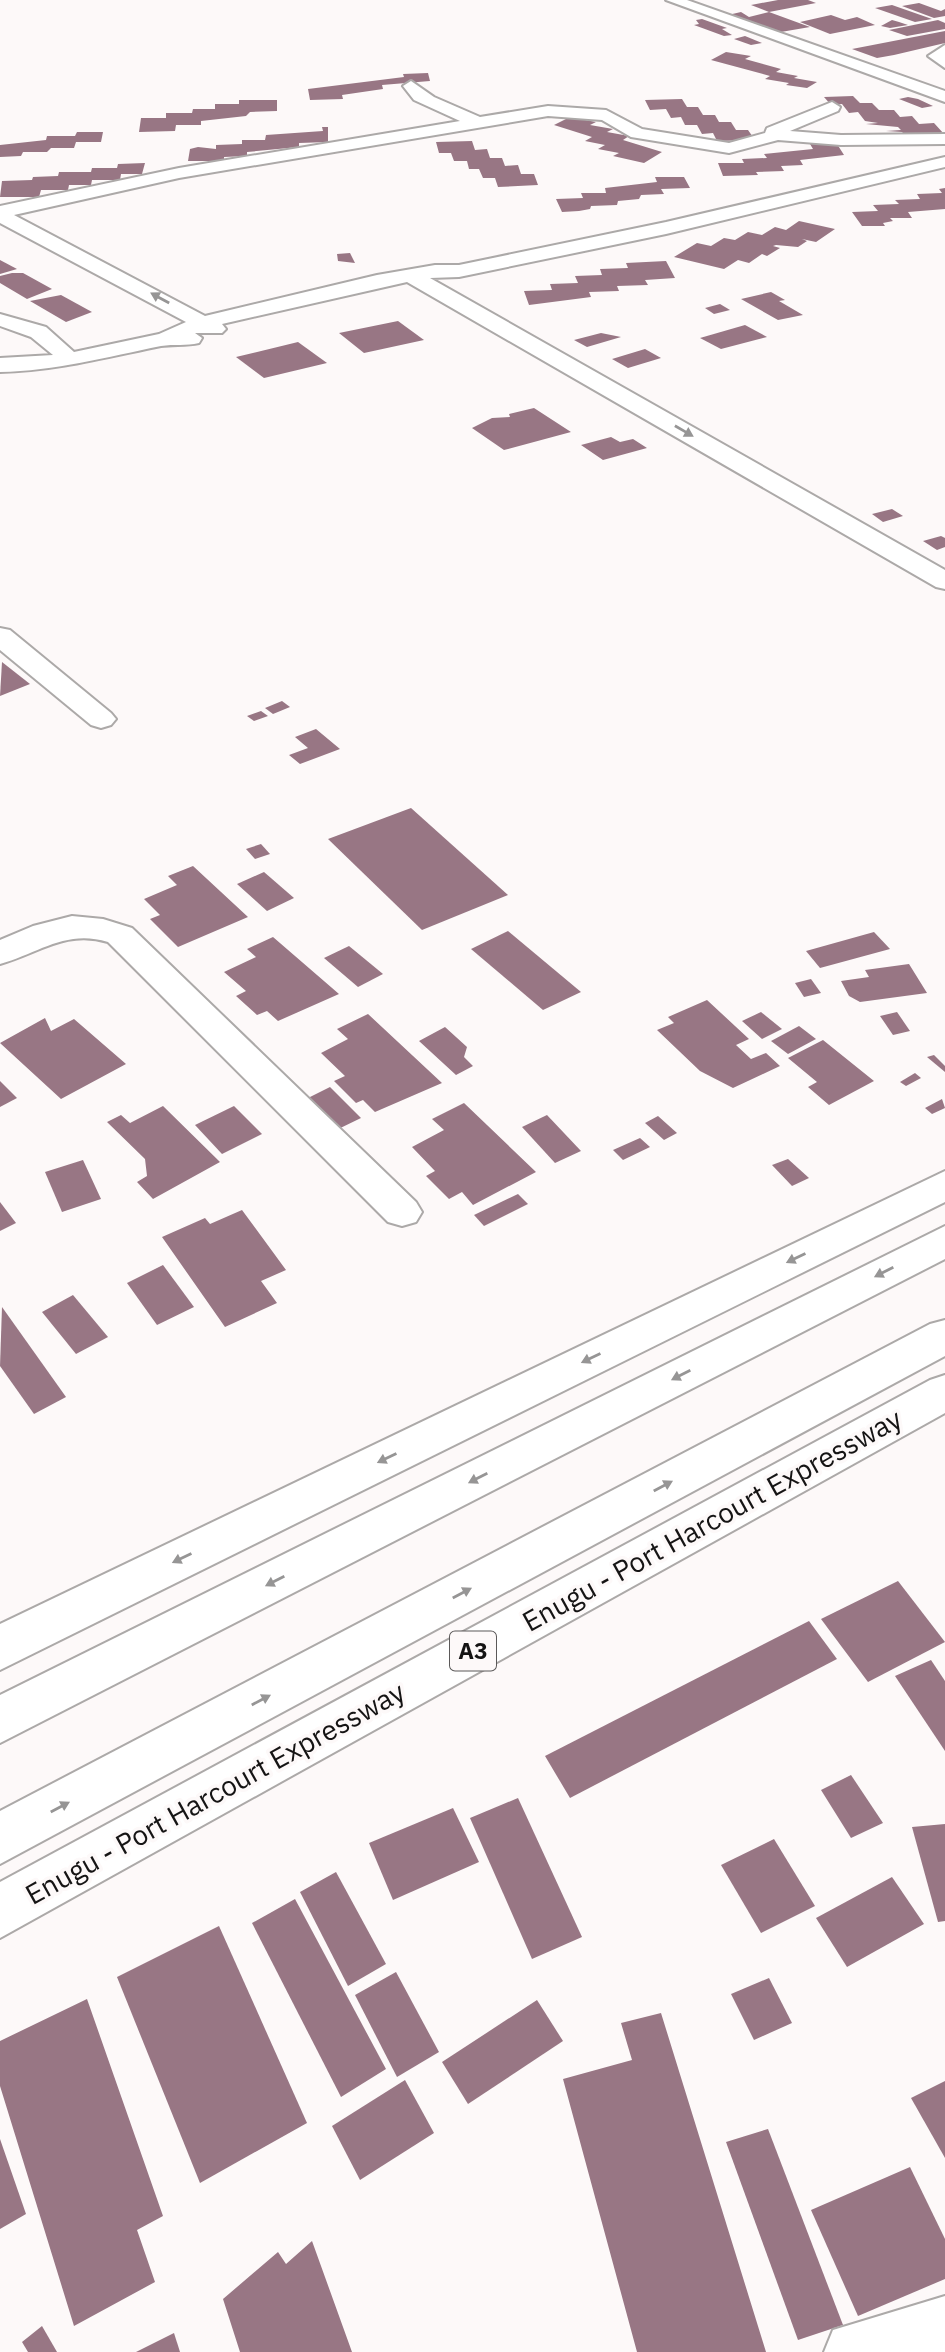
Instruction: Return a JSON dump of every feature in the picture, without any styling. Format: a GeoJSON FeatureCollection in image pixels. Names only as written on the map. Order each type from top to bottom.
{"type":"FeatureCollection","features":[{"type":"Feature","properties":{"kind":"main road"},"geometry":{"type":"LineString","coordinates":[[673,0],[945,97]]}},
{"type":"Feature","properties":{"kind":"main road"},"geometry":{"type":"LineString","coordinates":[[945,50],[936,56],[945,63]]}},
{"type":"Feature","properties":{"kind":"main road"},"geometry":{"type":"LineString","coordinates":[[915,87],[945,76]]}},
{"type":"Feature","properties":{"kind":"main road"},"geometry":{"type":"LineString","coordinates":[[411,86],[417,96],[468,116],[477,123]]}},
{"type":"Feature","properties":{"kind":"main road"},"geometry":{"type":"LineString","coordinates":[[778,135],[772,131],[832,107]]}},
{"type":"Feature","properties":{"kind":"main road"},"geometry":{"type":"LineString","coordinates":[[0,213],[179,173],[548,111],[607,115],[637,133],[729,148],[778,135],[841,140],[945,139]]}},
{"type":"Feature","properties":{"kind":"main road"},"geometry":{"type":"LineString","coordinates":[[0,365],[68,359],[128,349],[212,327],[666,228],[945,162]]}},
{"type":"Feature","properties":{"kind":"main road"},"geometry":{"type":"LineString","coordinates":[[0,213],[212,327]]}},
{"type":"Feature","properties":{"kind":"main road"},"geometry":{"type":"LineString","coordinates":[[9,236],[122,296],[177,336]]}},
{"type":"Feature","properties":{"kind":"main road"},"geometry":{"type":"LineString","coordinates":[[436,277],[726,434],[945,563]]}},
{"type":"Feature","properties":{"kind":"main road"},"geometry":{"type":"LineString","coordinates":[[436,277],[945,581]]}},
{"type":"Feature","properties":{"kind":"main road"},"geometry":{"type":"LineString","coordinates":[[0,320],[35,327],[51,338],[68,359]]}},
{"type":"Feature","properties":{"kind":"main road"},"geometry":{"type":"LineString","coordinates":[[0,636],[101,719]]}},
{"type":"Feature","properties":{"kind":"main road"},"geometry":{"type":"LineString","coordinates":[[0,953],[50,930],[74,926],[96,926],[121,935],[402,1212]]}},
{"type":"Feature","properties":{"kind":"main road"},"geometry":{"type":"LineString","coordinates":[[0,1648],[945,1185]]}},
{"type":"Feature","properties":{"kind":"main road"},"geometry":{"type":"LineString","coordinates":[[0,1720],[945,1241]]}},
{"type":"Feature","properties":{"kind":"main road","name":"Enugu - Port Harcourt Expressway"},"geometry":{"type":"LineString","coordinates":[[0,1839],[945,1336]]}},
{"type":"Feature","properties":{"kind":"main road","name":"Enugu - Port Harcourt Expressway"},"geometry":{"type":"LineString","coordinates":[[0,1911],[945,1392]]}},
{"type":"Feature","properties":{"kind":"main road"},"geometry":{"type":"LineString","coordinates":[[855,2352],[945,2327]]}},
{"type":"Feature","properties":{"kind":"building"},"geometry":{"type":"Polygon","coordinates":[[[778,0],[808,0],[816,3],[769,12],[751,5],[778,0]]]}},
{"type":"Feature","properties":{"kind":"building"},"geometry":{"type":"Polygon","coordinates":[[[919,3],[941,11],[945,9],[945,16],[934,18],[902,6],[919,3]]]}},
{"type":"Feature","properties":{"kind":"building"},"geometry":{"type":"Polygon","coordinates":[[[892,5],[932,19],[915,22],[875,8],[892,5]]]}},
{"type":"Feature","properties":{"kind":"building"},"geometry":{"type":"Polygon","coordinates":[[[741,12],[749,17],[769,12],[810,27],[775,33],[728,15],[741,12]]]}},
{"type":"Feature","properties":{"kind":"building"},"geometry":{"type":"Polygon","coordinates":[[[831,15],[845,20],[857,17],[875,25],[830,34],[800,22],[831,15]]]}},
{"type":"Feature","properties":{"kind":"building"},"geometry":{"type":"Polygon","coordinates":[[[702,19],[727,28],[722,29],[732,35],[724,36],[694,25],[699,24],[696,20],[702,19]]]}},
{"type":"Feature","properties":{"kind":"building"},"geometry":{"type":"Polygon","coordinates":[[[892,20],[908,25],[890,28],[881,26],[892,20]]]}},
{"type":"Feature","properties":{"kind":"building"},"geometry":{"type":"Polygon","coordinates":[[[938,20],[945,23],[945,29],[907,36],[889,30],[938,20]]]}},
{"type":"Feature","properties":{"kind":"building"},"geometry":{"type":"Polygon","coordinates":[[[945,31],[945,43],[894,55],[877,58],[852,49],[945,31]]]}},
{"type":"Feature","properties":{"kind":"building"},"geometry":{"type":"Polygon","coordinates":[[[745,36],[762,43],[751,45],[734,39],[745,36]]]}},
{"type":"Feature","properties":{"kind":"building"},"geometry":{"type":"Polygon","coordinates":[[[726,52],[751,56],[745,59],[781,69],[776,72],[798,76],[794,78],[817,82],[807,88],[786,85],[789,83],[765,79],[770,76],[711,60],[726,52]]]}},
{"type":"Feature","properties":{"kind":"building"},"geometry":{"type":"Polygon","coordinates":[[[428,73],[430,81],[382,85],[383,89],[342,95],[343,99],[310,100],[308,89],[404,77],[403,74],[428,73]]]}},
{"type":"Feature","properties":{"kind":"building"},"geometry":{"type":"Polygon","coordinates":[[[853,96],[860,103],[872,103],[879,110],[894,110],[900,117],[912,116],[919,124],[934,123],[944,134],[905,135],[902,132],[886,131],[901,130],[898,127],[866,124],[878,123],[865,121],[858,112],[849,113],[842,104],[831,105],[824,97],[853,96]]]}},
{"type":"Feature","properties":{"kind":"building"},"geometry":{"type":"Polygon","coordinates":[[[908,97],[933,106],[922,108],[899,99],[908,97]]]}},
{"type":"Feature","properties":{"kind":"building"},"geometry":{"type":"Polygon","coordinates":[[[682,99],[687,107],[698,107],[703,115],[715,115],[719,122],[731,122],[736,130],[748,130],[755,140],[717,141],[713,133],[702,134],[697,125],[685,125],[681,117],[671,118],[666,109],[650,110],[645,100],[682,99]]]}},
{"type":"Feature","properties":{"kind":"building"},"geometry":{"type":"Polygon","coordinates":[[[239,100],[277,100],[277,111],[250,112],[246,116],[201,121],[201,125],[176,125],[175,131],[139,132],[141,118],[166,118],[166,113],[192,113],[193,109],[215,109],[215,104],[239,104],[239,100]]]}},
{"type":"Feature","properties":{"kind":"building"},"geometry":{"type":"Polygon","coordinates":[[[570,117],[596,122],[590,125],[613,129],[607,132],[629,136],[623,140],[662,152],[644,163],[613,156],[619,153],[598,149],[605,145],[585,141],[592,137],[554,125],[570,117]]]}},
{"type":"Feature","properties":{"kind":"building"},"geometry":{"type":"Polygon","coordinates":[[[322,127],[328,127],[328,142],[299,143],[299,147],[247,152],[247,156],[224,157],[224,161],[188,161],[190,149],[216,149],[216,145],[242,144],[242,140],[265,140],[266,135],[323,131],[322,127]]]}},
{"type":"Feature","properties":{"kind":"building"},"geometry":{"type":"Polygon","coordinates":[[[77,132],[103,132],[101,142],[76,142],[74,148],[51,148],[47,152],[23,152],[21,156],[0,157],[0,145],[46,140],[47,136],[75,136],[77,132]]]}},
{"type":"Feature","properties":{"kind":"building"},"geometry":{"type":"Polygon","coordinates":[[[472,141],[475,150],[487,149],[490,158],[502,158],[505,166],[518,165],[521,174],[534,174],[538,185],[498,187],[495,178],[483,178],[479,169],[469,169],[467,161],[454,161],[451,153],[439,153],[436,142],[472,141]]]}},
{"type":"Feature","properties":{"kind":"building"},"geometry":{"type":"Polygon","coordinates":[[[810,144],[837,144],[844,155],[800,160],[803,165],[781,166],[784,171],[756,172],[758,175],[723,176],[718,163],[744,163],[742,159],[767,158],[764,154],[813,149],[810,144]]]}},
{"type":"Feature","properties":{"kind":"building"},"geometry":{"type":"Polygon","coordinates":[[[145,163],[142,174],[121,174],[120,180],[92,180],[91,185],[69,185],[68,190],[41,190],[39,197],[0,197],[2,181],[32,180],[33,177],[58,176],[59,172],[91,172],[92,168],[117,168],[118,164],[145,163]]]}},
{"type":"Feature","properties":{"kind":"building"},"geometry":{"type":"Polygon","coordinates":[[[655,177],[684,177],[690,188],[661,189],[664,194],[641,195],[639,199],[618,201],[617,205],[591,206],[590,209],[579,211],[562,212],[556,199],[583,198],[581,193],[606,193],[605,188],[657,182],[655,177]]]}},
{"type":"Feature","properties":{"kind":"building"},"geometry":{"type":"Polygon","coordinates":[[[945,188],[945,209],[908,212],[912,218],[890,218],[893,221],[883,223],[885,226],[862,226],[852,212],[878,211],[873,205],[899,204],[895,200],[920,199],[917,194],[942,193],[939,189],[945,188]]]}},
{"type":"Feature","properties":{"kind":"building"},"geometry":{"type":"Polygon","coordinates":[[[799,221],[835,229],[816,242],[802,239],[807,241],[798,247],[776,245],[773,246],[780,248],[767,256],[762,254],[749,263],[738,260],[724,269],[674,257],[697,243],[711,246],[724,238],[735,240],[748,232],[762,235],[775,227],[786,230],[799,221]]]}},
{"type":"Feature","properties":{"kind":"building"},"geometry":{"type":"Polygon","coordinates":[[[350,253],[355,263],[338,261],[337,254],[350,253]]]}},
{"type":"Feature","properties":{"kind":"building"},"geometry":{"type":"Polygon","coordinates":[[[0,260],[17,269],[0,274],[0,260]]]}},
{"type":"Feature","properties":{"kind":"building"},"geometry":{"type":"Polygon","coordinates":[[[666,261],[675,278],[645,280],[648,285],[617,286],[619,291],[589,292],[591,297],[529,305],[524,291],[552,290],[550,284],[578,283],[575,276],[602,275],[600,269],[628,268],[626,263],[666,261]]]}},
{"type":"Feature","properties":{"kind":"building"},"geometry":{"type":"Polygon","coordinates":[[[23,273],[52,289],[27,299],[0,283],[0,276],[23,273]]]}},
{"type":"Feature","properties":{"kind":"building"},"geometry":{"type":"Polygon","coordinates":[[[771,292],[785,300],[779,301],[803,315],[778,320],[741,299],[771,292]]]}},
{"type":"Feature","properties":{"kind":"building"},"geometry":{"type":"Polygon","coordinates":[[[61,295],[92,312],[66,322],[30,301],[61,295]]]}},
{"type":"Feature","properties":{"kind":"building"},"geometry":{"type":"Polygon","coordinates":[[[720,304],[730,310],[714,314],[705,308],[720,304]]]}},
{"type":"Feature","properties":{"kind":"building"},"geometry":{"type":"Polygon","coordinates":[[[398,321],[424,340],[364,353],[339,333],[398,321]]]}},
{"type":"Feature","properties":{"kind":"building"},"geometry":{"type":"Polygon","coordinates":[[[745,325],[767,337],[721,349],[700,338],[745,325]]]}},
{"type":"Feature","properties":{"kind":"building"},"geometry":{"type":"Polygon","coordinates":[[[601,333],[621,337],[587,347],[574,340],[601,333]]]}},
{"type":"Feature","properties":{"kind":"building"},"geometry":{"type":"Polygon","coordinates":[[[298,342],[327,363],[264,378],[236,357],[298,342]]]}},
{"type":"Feature","properties":{"kind":"building"},"geometry":{"type":"Polygon","coordinates":[[[645,349],[661,358],[628,368],[612,359],[645,349]]]}},
{"type":"Feature","properties":{"kind":"building"},"geometry":{"type":"Polygon","coordinates":[[[534,408],[571,432],[504,450],[472,428],[492,418],[510,417],[509,414],[534,408]]]}},
{"type":"Feature","properties":{"kind":"building"},"geometry":{"type":"Polygon","coordinates":[[[611,437],[620,442],[633,439],[647,448],[603,460],[581,445],[611,437]]]}},
{"type":"Feature","properties":{"kind":"building"},"geometry":{"type":"Polygon","coordinates":[[[892,509],[903,516],[883,522],[872,514],[892,509]]]}},
{"type":"Feature","properties":{"kind":"building"},"geometry":{"type":"Polygon","coordinates":[[[941,536],[945,538],[945,547],[937,550],[923,541],[941,536]]]}},
{"type":"Feature","properties":{"kind":"building"},"geometry":{"type":"Polygon","coordinates":[[[2,662],[30,684],[0,696],[2,662]]]}},
{"type":"Feature","properties":{"kind":"building"},"geometry":{"type":"Polygon","coordinates":[[[282,701],[290,707],[273,714],[265,708],[282,701]]]}},
{"type":"Feature","properties":{"kind":"building"},"geometry":{"type":"Polygon","coordinates":[[[261,711],[268,716],[254,721],[247,716],[261,711]]]}},
{"type":"Feature","properties":{"kind":"building"},"geometry":{"type":"Polygon","coordinates":[[[316,729],[340,749],[300,764],[289,755],[308,748],[295,737],[316,729]]]}},
{"type":"Feature","properties":{"kind":"building"},"geometry":{"type":"Polygon","coordinates":[[[411,808],[508,895],[422,930],[328,839],[411,808]]]}},
{"type":"Feature","properties":{"kind":"building"},"geometry":{"type":"Polygon","coordinates":[[[261,844],[270,854],[255,859],[246,849],[261,844]]]}},
{"type":"Feature","properties":{"kind":"building"},"geometry":{"type":"Polygon","coordinates":[[[193,866],[248,917],[178,947],[150,919],[160,915],[144,899],[177,885],[168,876],[193,866]]]}},
{"type":"Feature","properties":{"kind":"building"},"geometry":{"type":"Polygon","coordinates":[[[264,872],[294,898],[267,911],[237,884],[264,872]]]}},
{"type":"Feature","properties":{"kind":"building"},"geometry":{"type":"Polygon","coordinates":[[[508,931],[581,992],[543,1010],[471,949],[508,931]]]}},
{"type":"Feature","properties":{"kind":"building"},"geometry":{"type":"Polygon","coordinates":[[[874,932],[890,949],[820,968],[806,951],[874,932]]]}},
{"type":"Feature","properties":{"kind":"building"},"geometry":{"type":"Polygon","coordinates":[[[273,937],[339,994],[278,1021],[267,1011],[257,1015],[236,996],[246,991],[224,972],[256,957],[247,949],[273,937]]]}},
{"type":"Feature","properties":{"kind":"building"},"geometry":{"type":"Polygon","coordinates":[[[349,946],[383,974],[358,987],[324,958],[349,946]]]}},
{"type":"Feature","properties":{"kind":"building"},"geometry":{"type":"Polygon","coordinates":[[[909,964],[927,993],[860,1002],[849,996],[841,981],[869,977],[865,970],[909,964]]]}},
{"type":"Feature","properties":{"kind":"building"},"geometry":{"type":"Polygon","coordinates":[[[811,979],[821,993],[804,997],[795,983],[811,979]]]}},
{"type":"Feature","properties":{"kind":"building"},"geometry":{"type":"Polygon","coordinates":[[[707,1000],[749,1039],[736,1045],[751,1059],[766,1053],[780,1066],[733,1088],[700,1071],[657,1030],[674,1023],[668,1017],[707,1000]]]}},
{"type":"Feature","properties":{"kind":"building"},"geometry":{"type":"Polygon","coordinates":[[[761,1012],[782,1029],[762,1039],[742,1021],[761,1012]]]}},
{"type":"Feature","properties":{"kind":"building"},"geometry":{"type":"Polygon","coordinates":[[[897,1012],[910,1031],[893,1035],[880,1016],[897,1012]]]}},
{"type":"Feature","properties":{"kind":"building"},"geometry":{"type":"Polygon","coordinates":[[[368,1014],[442,1083],[375,1112],[363,1100],[356,1103],[334,1081],[345,1076],[321,1053],[348,1039],[337,1029],[368,1014]]]}},
{"type":"Feature","properties":{"kind":"building"},"geometry":{"type":"Polygon","coordinates":[[[45,1018],[51,1031],[74,1019],[126,1064],[61,1099],[0,1043],[45,1018]]]}},
{"type":"Feature","properties":{"kind":"building"},"geometry":{"type":"Polygon","coordinates":[[[799,1026],[816,1039],[788,1054],[771,1041],[799,1026]]]}},
{"type":"Feature","properties":{"kind":"building"},"geometry":{"type":"Polygon","coordinates":[[[445,1027],[467,1047],[464,1057],[473,1066],[456,1075],[419,1041],[445,1027]]]}},
{"type":"Feature","properties":{"kind":"building"},"geometry":{"type":"Polygon","coordinates":[[[823,1040],[874,1081],[829,1105],[808,1087],[817,1082],[788,1058],[823,1040]]]}},
{"type":"Feature","properties":{"kind":"building"},"geometry":{"type":"Polygon","coordinates":[[[934,1055],[945,1066],[945,1072],[927,1057],[934,1055]]]}},
{"type":"Feature","properties":{"kind":"building"},"geometry":{"type":"Polygon","coordinates":[[[915,1073],[921,1078],[906,1086],[900,1082],[915,1073]]]}},
{"type":"Feature","properties":{"kind":"building"},"geometry":{"type":"Polygon","coordinates":[[[0,1081],[17,1098],[0,1107],[0,1081]]]}},
{"type":"Feature","properties":{"kind":"building"},"geometry":{"type":"Polygon","coordinates":[[[330,1087],[361,1118],[328,1134],[298,1103],[330,1087]]]}},
{"type":"Feature","properties":{"kind":"building"},"geometry":{"type":"Polygon","coordinates":[[[942,1099],[945,1108],[932,1114],[925,1108],[942,1099]]]}},
{"type":"Feature","properties":{"kind":"building"},"geometry":{"type":"Polygon","coordinates":[[[464,1103],[536,1172],[473,1205],[462,1192],[449,1199],[426,1176],[435,1171],[412,1147],[444,1130],[432,1119],[464,1103]]]}},
{"type":"Feature","properties":{"kind":"building"},"geometry":{"type":"Polygon","coordinates":[[[163,1106],[220,1162],[153,1199],[137,1182],[147,1176],[145,1159],[107,1122],[121,1115],[130,1123],[163,1106]]]}},
{"type":"Feature","properties":{"kind":"building"},"geometry":{"type":"Polygon","coordinates":[[[234,1106],[262,1134],[222,1154],[195,1125],[234,1106]]]}},
{"type":"Feature","properties":{"kind":"building"},"geometry":{"type":"Polygon","coordinates":[[[547,1115],[581,1151],[555,1163],[522,1127],[547,1115]]]}},
{"type":"Feature","properties":{"kind":"building"},"geometry":{"type":"Polygon","coordinates":[[[658,1116],[677,1133],[664,1140],[645,1123],[658,1116]]]}},
{"type":"Feature","properties":{"kind":"building"},"geometry":{"type":"Polygon","coordinates":[[[640,1138],[650,1147],[623,1160],[613,1150],[640,1138]]]}},
{"type":"Feature","properties":{"kind":"building"},"geometry":{"type":"Polygon","coordinates":[[[788,1159],[809,1178],[792,1186],[772,1165],[788,1159]]]}},
{"type":"Feature","properties":{"kind":"building"},"geometry":{"type":"Polygon","coordinates":[[[83,1160],[101,1199],[62,1212],[45,1172],[83,1160]]]}},
{"type":"Feature","properties":{"kind":"building"},"geometry":{"type":"Polygon","coordinates":[[[518,1194],[528,1204],[484,1226],[474,1215],[518,1194]]]}},
{"type":"Feature","properties":{"kind":"building"},"geometry":{"type":"Polygon","coordinates":[[[0,1202],[16,1223],[0,1231],[0,1202]]]}},
{"type":"Feature","properties":{"kind":"building"},"geometry":{"type":"Polygon","coordinates":[[[242,1210],[286,1270],[261,1281],[277,1303],[225,1327],[162,1237],[205,1218],[210,1224],[242,1210]]]}},
{"type":"Feature","properties":{"kind":"building"},"geometry":{"type":"Polygon","coordinates":[[[163,1265],[194,1307],[157,1325],[127,1283],[163,1265]]]}},
{"type":"Feature","properties":{"kind":"building"},"geometry":{"type":"Polygon","coordinates":[[[73,1295],[108,1337],[76,1354],[42,1312],[73,1295]]]}},
{"type":"Feature","properties":{"kind":"building"},"geometry":{"type":"Polygon","coordinates":[[[2,1307],[66,1397],[34,1414],[0,1366],[2,1307]]]}},
{"type":"Feature","properties":{"kind":"building"},"geometry":{"type":"Polygon","coordinates":[[[898,1581],[945,1642],[868,1682],[821,1619],[898,1581]]]}},
{"type":"Feature","properties":{"kind":"building"},"geometry":{"type":"Polygon","coordinates":[[[809,1621],[837,1659],[570,1798],[545,1756],[809,1621]]]}},
{"type":"Feature","properties":{"kind":"building"},"geometry":{"type":"Polygon","coordinates":[[[931,1660],[945,1681],[945,1751],[895,1676],[931,1660]]]}},
{"type":"Feature","properties":{"kind":"building"},"geometry":{"type":"Polygon","coordinates":[[[851,1775],[883,1823],[851,1838],[821,1790],[851,1775]]]}},
{"type":"Feature","properties":{"kind":"building"},"geometry":{"type":"Polygon","coordinates":[[[518,1798],[582,1937],[532,1959],[470,1818],[518,1798]]]}},
{"type":"Feature","properties":{"kind":"building"},"geometry":{"type":"Polygon","coordinates":[[[453,1808],[479,1862],[393,1900],[369,1843],[453,1808]]]}},
{"type":"Feature","properties":{"kind":"building"},"geometry":{"type":"Polygon","coordinates":[[[945,1824],[945,1921],[938,1922],[912,1827],[945,1824]]]}},
{"type":"Feature","properties":{"kind":"building"},"geometry":{"type":"Polygon","coordinates":[[[774,1839],[815,1906],[761,1933],[721,1865],[774,1839]]]}},
{"type":"Feature","properties":{"kind":"building"},"geometry":{"type":"Polygon","coordinates":[[[336,1872],[386,1964],[348,1986],[300,1892],[336,1872]]]}},
{"type":"Feature","properties":{"kind":"building"},"geometry":{"type":"Polygon","coordinates":[[[892,1877],[924,1924],[847,1967],[816,1918],[892,1877]]]}},
{"type":"Feature","properties":{"kind":"building"},"geometry":{"type":"Polygon","coordinates":[[[295,1899],[386,2069],[341,2097],[252,1923],[295,1899]]]}},
{"type":"Feature","properties":{"kind":"building"},"geometry":{"type":"Polygon","coordinates":[[[219,1926],[307,2123],[200,2183],[117,1977],[219,1926]]]}},
{"type":"Feature","properties":{"kind":"building"},"geometry":{"type":"Polygon","coordinates":[[[396,1972],[439,2052],[397,2077],[355,1995],[396,1972]]]}},
{"type":"Feature","properties":{"kind":"building"},"geometry":{"type":"Polygon","coordinates":[[[769,1978],[792,2023],[754,2040],[731,1994],[769,1978]]]}},
{"type":"Feature","properties":{"kind":"building"},"geometry":{"type":"Polygon","coordinates":[[[87,1999],[163,2216],[137,2230],[155,2282],[74,2326],[0,2086],[0,2041],[87,1999]]]}},
{"type":"Feature","properties":{"kind":"building"},"geometry":{"type":"Polygon","coordinates":[[[537,2000],[563,2041],[468,2104],[442,2062],[537,2000]]]}},
{"type":"Feature","properties":{"kind":"building"},"geometry":{"type":"Polygon","coordinates":[[[661,2013],[766,2352],[637,2352],[563,2079],[632,2060],[621,2023],[661,2013]]]}},
{"type":"Feature","properties":{"kind":"building"},"geometry":{"type":"Polygon","coordinates":[[[405,2080],[434,2133],[360,2180],[332,2126],[405,2080]]]}},
{"type":"Feature","properties":{"kind":"building"},"geometry":{"type":"Polygon","coordinates":[[[945,2081],[945,2158],[911,2098],[945,2081]]]}},
{"type":"Feature","properties":{"kind":"building"},"geometry":{"type":"Polygon","coordinates":[[[768,2129],[843,2325],[798,2340],[726,2142],[768,2129]]]}},
{"type":"Feature","properties":{"kind":"building"},"geometry":{"type":"Polygon","coordinates":[[[0,2139],[26,2214],[0,2229],[0,2139]]]}},
{"type":"Feature","properties":{"kind":"building"},"geometry":{"type":"Polygon","coordinates":[[[910,2167],[945,2239],[945,2279],[858,2316],[811,2210],[910,2167]]]}},
{"type":"Feature","properties":{"kind":"building"},"geometry":{"type":"Polygon","coordinates":[[[312,2241],[352,2352],[240,2352],[223,2299],[278,2252],[286,2264],[312,2241]]]}},
{"type":"Feature","properties":{"kind":"building"},"geometry":{"type":"Polygon","coordinates":[[[42,2326],[57,2352],[28,2352],[22,2342],[42,2326]]]}},
{"type":"Feature","properties":{"kind":"building"},"geometry":{"type":"Polygon","coordinates":[[[174,2333],[180,2352],[136,2352],[174,2333]]]}}]}
